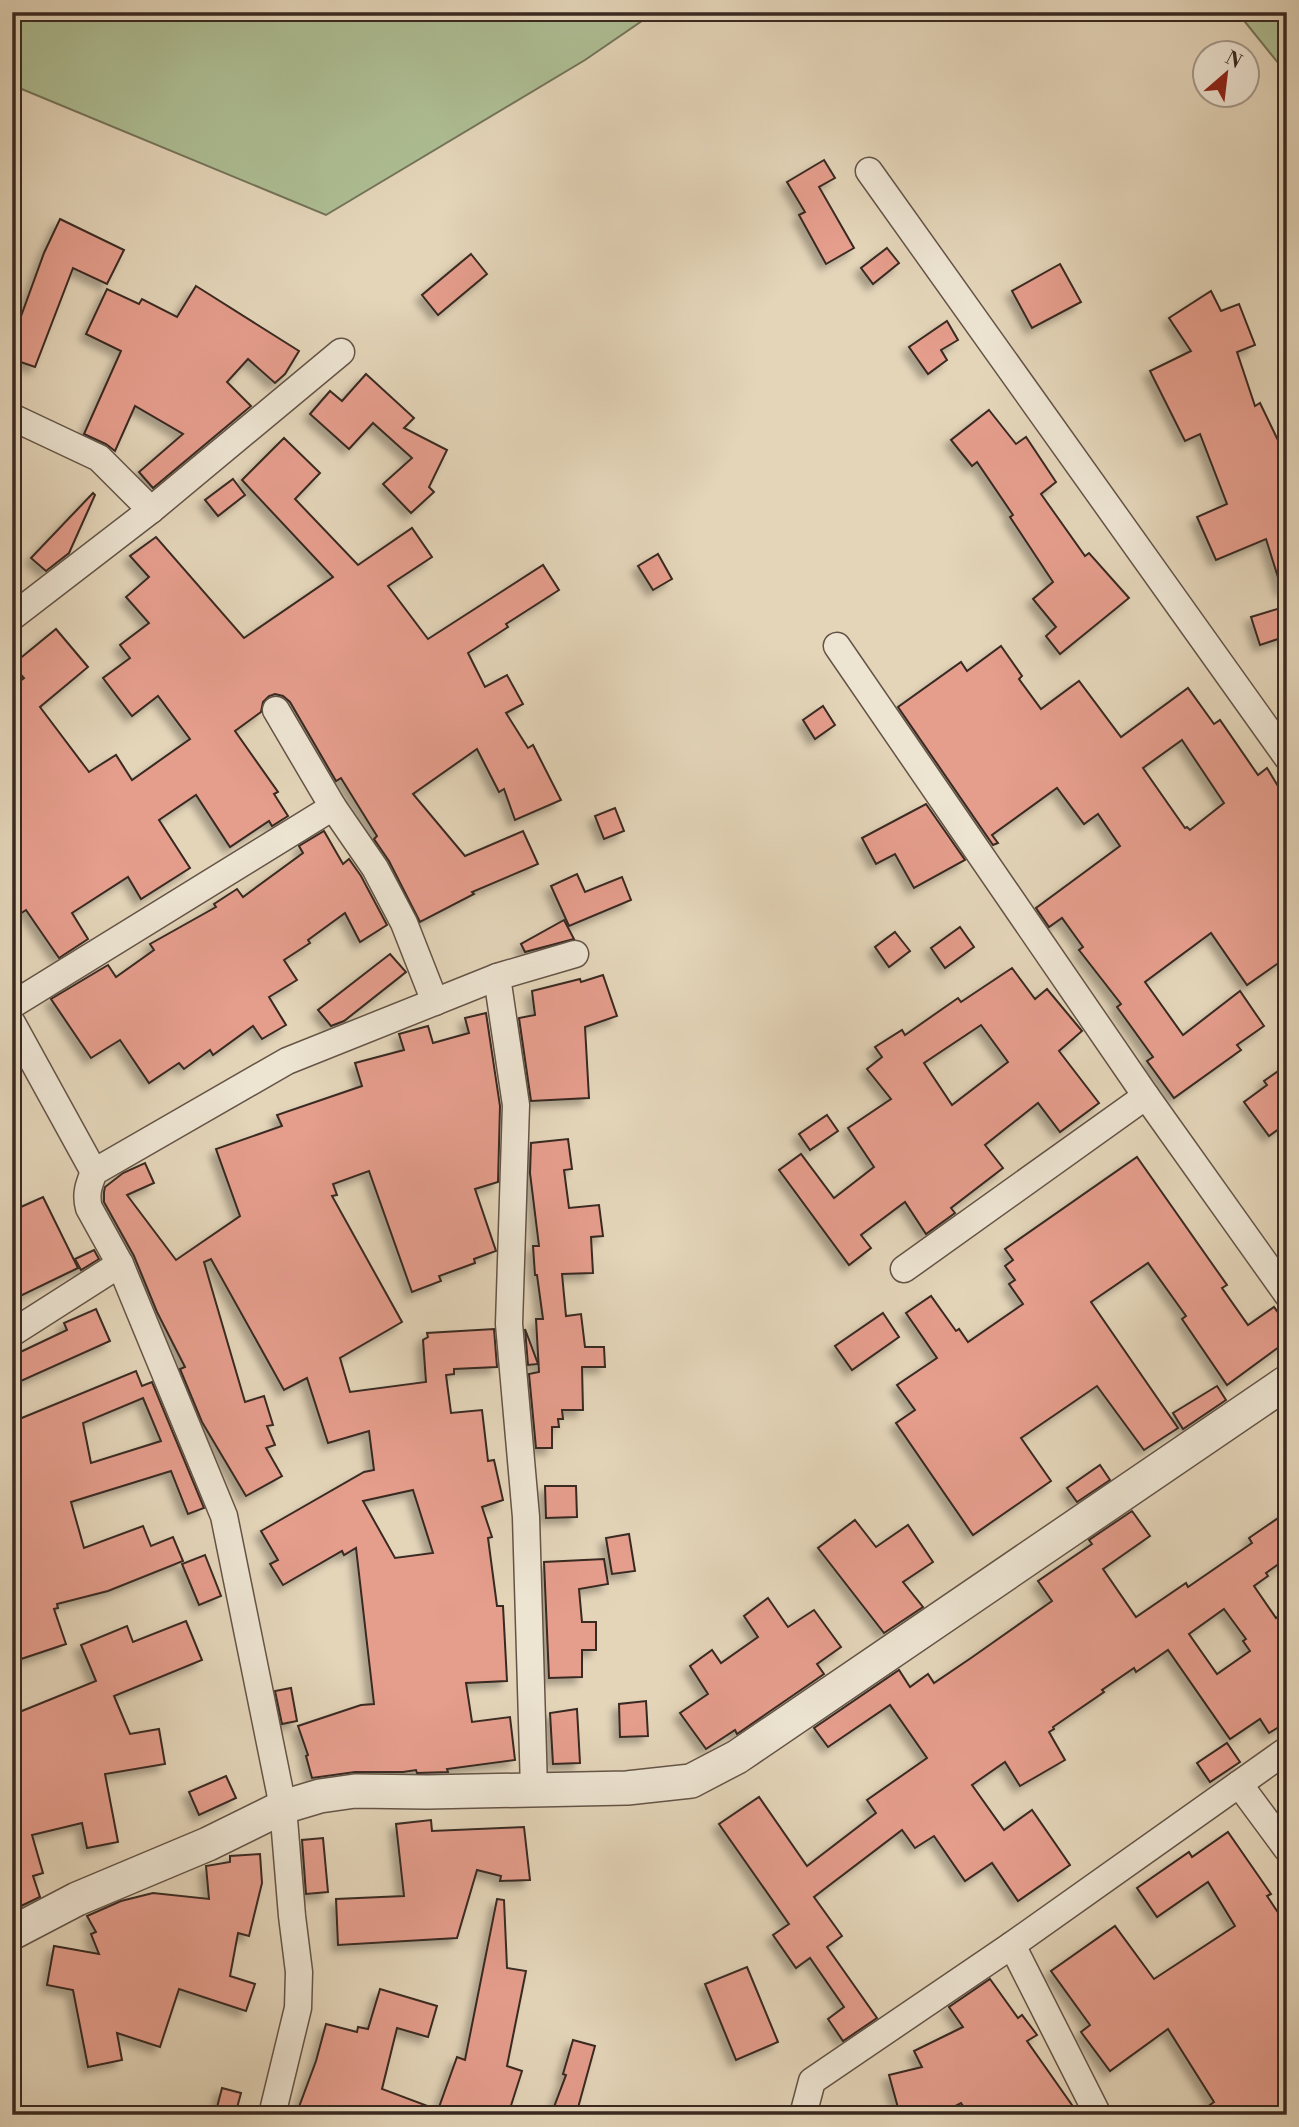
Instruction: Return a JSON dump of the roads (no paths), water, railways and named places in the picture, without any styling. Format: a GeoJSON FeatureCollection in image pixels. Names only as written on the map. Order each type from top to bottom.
{"type":"FeatureCollection","features":[{"type":"Feature","properties":{"kind":"street"},"geometry":{"type":"LineString","coordinates":[[869,171],[1287,757]]}},
{"type":"Feature","properties":{"kind":"street"},"geometry":{"type":"LineString","coordinates":[[12,617],[151,510],[341,352]]}},
{"type":"Feature","properties":{"kind":"street"},"geometry":{"type":"LineString","coordinates":[[12,416],[99,458],[151,510]]}},
{"type":"Feature","properties":{"kind":"street"},"geometry":{"type":"LineString","coordinates":[[836,646],[1146,1096],[1287,1294]]}},
{"type":"Feature","properties":{"kind":"street"},"geometry":{"type":"LineString","coordinates":[[276,710],[333,807],[375,868],[404,923],[435,1002]]}},
{"type":"Feature","properties":{"kind":"street"},"geometry":{"type":"LineString","coordinates":[[12,1005],[333,807]]}},
{"type":"Feature","properties":{"kind":"street"},"geometry":{"type":"LineString","coordinates":[[272,2115],[298,2008],[299,1984],[283,1807],[223,1516],[120,1264],[86,1198],[94,1172],[287,1061],[497,977],[575,954]]}},
{"type":"Feature","properties":{"kind":"street"},"geometry":{"type":"LineString","coordinates":[[497,977],[516,1105],[509,1324],[526,1517],[534,1789]]}},
{"type":"Feature","properties":{"kind":"street"},"geometry":{"type":"LineString","coordinates":[[12,1023],[94,1172]]}},
{"type":"Feature","properties":{"kind":"street"},"geometry":{"type":"LineString","coordinates":[[904,1269],[1146,1096]]}},
{"type":"Feature","properties":{"kind":"street"},"geometry":{"type":"LineString","coordinates":[[12,1333],[120,1264]]}},
{"type":"Feature","properties":{"kind":"street"},"geometry":{"type":"LineString","coordinates":[[12,1933],[77,1899],[208,1844],[283,1807],[320,1796],[355,1791],[627,1788],[691,1781],[737,1757],[1287,1382]]}},
{"type":"Feature","properties":{"kind":"street"},"geometry":{"type":"LineString","coordinates":[[803,2115],[812,2081],[1012,1945],[1287,1750]]}},
{"type":"Feature","properties":{"kind":"street"},"geometry":{"type":"LineString","coordinates":[[1239,1784],[1287,1849]]}},
{"type":"Feature","properties":{"kind":"street"},"geometry":{"type":"LineString","coordinates":[[1012,1945],[1098,2115]]}}]}
